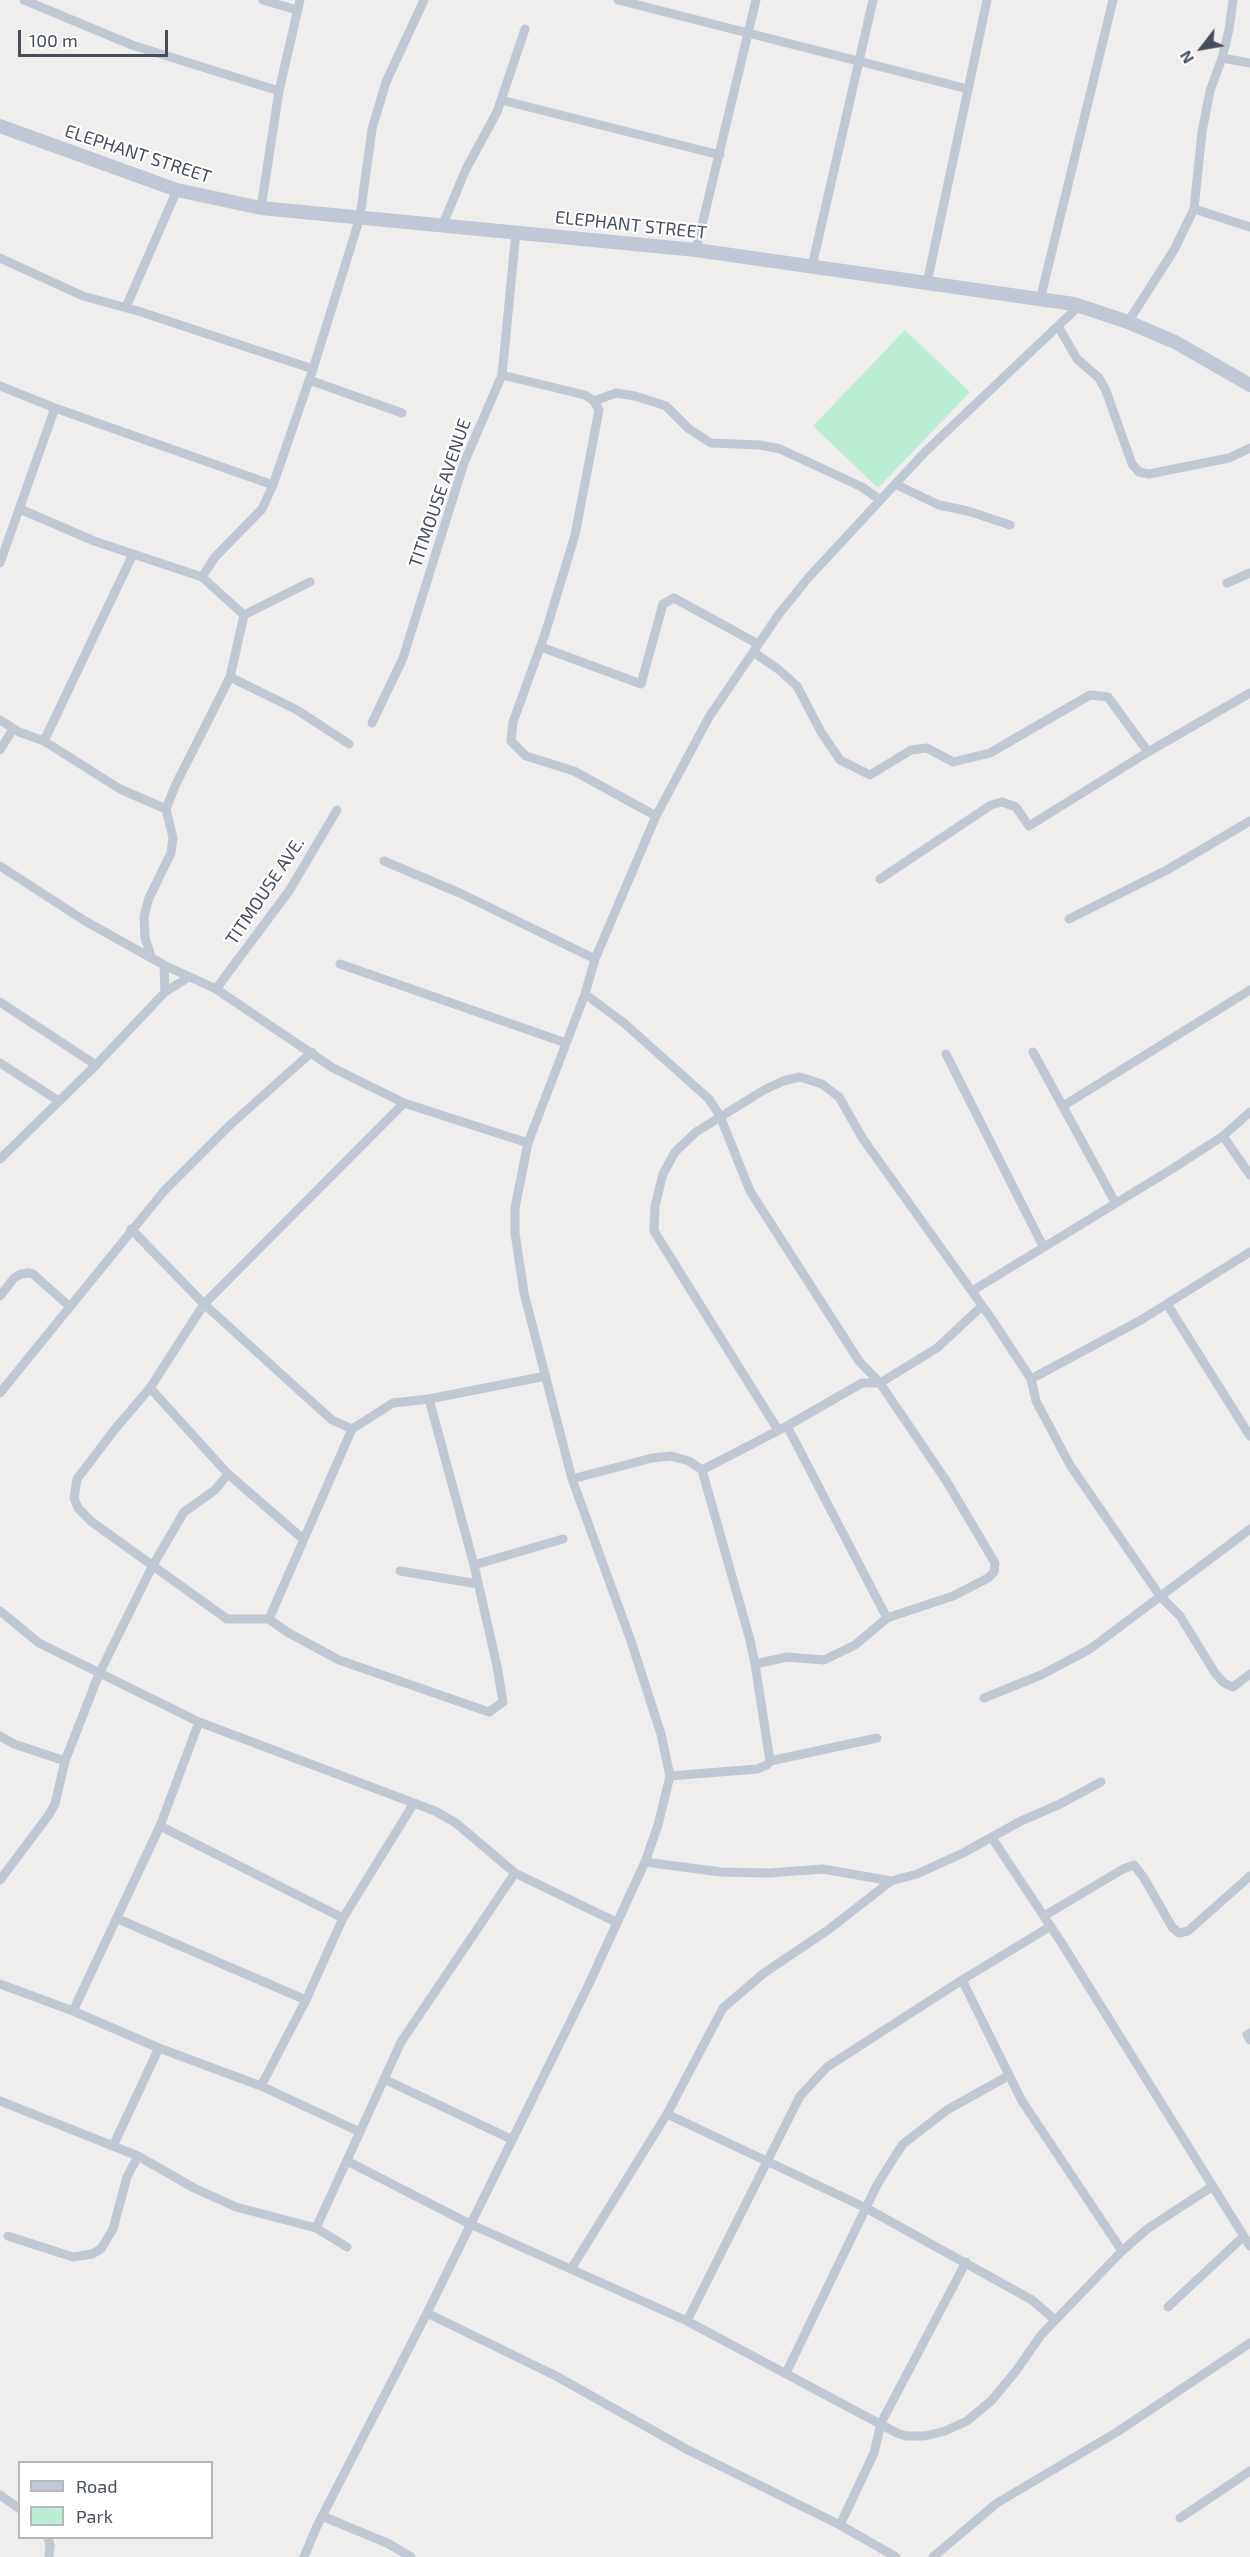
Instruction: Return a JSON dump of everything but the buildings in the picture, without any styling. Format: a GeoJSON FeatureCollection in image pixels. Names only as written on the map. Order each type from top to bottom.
{"type":"FeatureCollection","features":[{"type":"Feature","properties":{"kind":"main road","name":"ELEPHANT STREET"},"geometry":{"type":"LineString","coordinates":[[0,126],[177,190],[261,208],[696,250],[1079,306],[1128,322],[1175,342],[1250,385]]}},
{"type":"Feature","properties":{"kind":"street"},"geometry":{"type":"LineString","coordinates":[[24,0],[132,45],[279,91]]}},
{"type":"Feature","properties":{"kind":"street"},"geometry":{"type":"LineString","coordinates":[[261,208],[279,91],[299,5],[263,0]]}},
{"type":"Feature","properties":{"kind":"street"},"geometry":{"type":"LineString","coordinates":[[202,577],[215,557],[262,509],[273,484],[313,369],[360,217],[372,129],[386,82],[424,0]]}},
{"type":"Feature","properties":{"kind":"street"},"geometry":{"type":"LineString","coordinates":[[618,0],[968,89]]}},
{"type":"Feature","properties":{"kind":"street"},"geometry":{"type":"LineString","coordinates":[[696,250],[756,0]]}},
{"type":"Feature","properties":{"kind":"street"},"geometry":{"type":"LineString","coordinates":[[812,266],[873,0]]}},
{"type":"Feature","properties":{"kind":"street"},"geometry":{"type":"LineString","coordinates":[[927,283],[987,0]]}},
{"type":"Feature","properties":{"kind":"street"},"geometry":{"type":"LineString","coordinates":[[1040,300],[1113,0]]}},
{"type":"Feature","properties":{"kind":"street"},"geometry":{"type":"LineString","coordinates":[[1128,322],[1174,250],[1194,209],[1202,132],[1210,91],[1222,58],[1233,0]]}},
{"type":"Feature","properties":{"kind":"street"},"geometry":{"type":"LineString","coordinates":[[443,224],[466,169],[497,112],[525,29]]}},
{"type":"Feature","properties":{"kind":"street"},"geometry":{"type":"LineString","coordinates":[[1222,58],[1250,63]]}},
{"type":"Feature","properties":{"kind":"street"},"geometry":{"type":"LineString","coordinates":[[501,100],[720,155]]}},
{"type":"Feature","properties":{"kind":"street"},"geometry":{"type":"LineString","coordinates":[[126,307],[177,190]]}},
{"type":"Feature","properties":{"kind":"street"},"geometry":{"type":"LineString","coordinates":[[1194,209],[1250,227]]}},
{"type":"Feature","properties":{"kind":"street","name":"TITMOUSE AVENUE"},"geometry":{"type":"LineString","coordinates":[[372,723],[403,658],[464,463],[502,375],[516,232]]}},
{"type":"Feature","properties":{"kind":"street"},"geometry":{"type":"LineString","coordinates":[[0,258],[83,296],[126,307],[313,369]]}},
{"type":"Feature","properties":{"kind":"street"},"geometry":{"type":"LineString","coordinates":[[304,2557],[322,2516],[427,2313],[511,2139],[542,2082],[645,1862],[658,1825],[670,1776],[660,1734],[631,1641],[572,1479],[524,1293],[515,1233],[515,1208],[528,1143],[585,994],[595,959],[656,816],[709,717],[779,614],[809,577],[925,452],[1079,306]]}},
{"type":"Feature","properties":{"kind":"street"},"geometry":{"type":"LineString","coordinates":[[1058,326],[1077,359],[1099,378],[1106,391],[1132,464],[1139,472],[1149,474],[1229,458],[1250,448]]}},
{"type":"Feature","properties":{"kind":"street"},"geometry":{"type":"LineString","coordinates":[[502,375],[585,395],[594,401],[599,410],[575,535],[541,647],[513,722],[511,741],[526,756],[574,771],[656,816]]}},
{"type":"Feature","properties":{"kind":"street"},"geometry":{"type":"LineString","coordinates":[[309,380],[402,413]]}},
{"type":"Feature","properties":{"kind":"street"},"geometry":{"type":"LineString","coordinates":[[0,386],[55,408],[273,484]]}},
{"type":"Feature","properties":{"kind":"street"},"geometry":{"type":"LineString","coordinates":[[594,401],[616,393],[635,396],[666,406],[689,429],[711,443],[760,445],[780,449],[862,487],[880,500]]}},
{"type":"Feature","properties":{"kind":"street"},"geometry":{"type":"LineString","coordinates":[[0,563],[55,408]]}},
{"type":"Feature","properties":{"kind":"street"},"geometry":{"type":"LineString","coordinates":[[895,484],[939,505],[968,511],[1010,525]]}},
{"type":"Feature","properties":{"kind":"street"},"geometry":{"type":"LineString","coordinates":[[20,509],[133,554],[202,577],[244,615]]}},
{"type":"Feature","properties":{"kind":"street"},"geometry":{"type":"LineString","coordinates":[[44,741],[133,554]]}},
{"type":"Feature","properties":{"kind":"street"},"geometry":{"type":"LineString","coordinates":[[1227,583],[1250,573]]}},
{"type":"Feature","properties":{"kind":"street"},"geometry":{"type":"LineString","coordinates":[[244,615],[310,582]]}},
{"type":"Feature","properties":{"kind":"street"},"geometry":{"type":"LineString","coordinates":[[541,647],[641,684],[663,604],[674,598],[756,648],[797,686],[821,732],[840,760],[870,775],[911,750],[927,748],[953,762],[990,753],[1090,694],[1108,697],[1148,752]]}},
{"type":"Feature","properties":{"kind":"street"},"geometry":{"type":"LineString","coordinates":[[151,956],[145,938],[144,916],[149,898],[171,853],[172,829],[166,809],[175,786],[230,677],[244,615]]}},
{"type":"Feature","properties":{"kind":"street"},"geometry":{"type":"LineString","coordinates":[[230,677],[297,710],[349,744]]}},
{"type":"Feature","properties":{"kind":"street"},"geometry":{"type":"LineString","coordinates":[[880,879],[991,805],[1002,802],[1017,807],[1029,826],[1148,752],[1250,693]]}},
{"type":"Feature","properties":{"kind":"street"},"geometry":{"type":"LineString","coordinates":[[0,720],[13,729],[44,741],[120,789],[166,809]]}},
{"type":"Feature","properties":{"kind":"street"},"geometry":{"type":"LineString","coordinates":[[0,750],[13,729]]}},
{"type":"Feature","properties":{"kind":"street","name":"TITMOUSE AVE."},"geometry":{"type":"LineString","coordinates":[[216,989],[289,891],[337,810]]}},
{"type":"Feature","properties":{"kind":"street"},"geometry":{"type":"LineString","coordinates":[[1069,919],[1167,870],[1250,821]]}},
{"type":"Feature","properties":{"kind":"street"},"geometry":{"type":"LineString","coordinates":[[384,861],[462,894],[595,959]]}},
{"type":"Feature","properties":{"kind":"street"},"geometry":{"type":"LineString","coordinates":[[0,866],[58,906],[164,965],[216,989],[333,1068],[404,1103],[528,1143]]}},
{"type":"Feature","properties":{"kind":"street"},"geometry":{"type":"LineString","coordinates":[[340,964],[566,1043]]}},
{"type":"Feature","properties":{"kind":"street"},"geometry":{"type":"LineString","coordinates":[[164,965],[165,992]]}},
{"type":"Feature","properties":{"kind":"street"},"geometry":{"type":"LineString","coordinates":[[0,1159],[96,1065],[165,992],[189,977]]}},
{"type":"Feature","properties":{"kind":"street"},"geometry":{"type":"LineString","coordinates":[[1063,1107],[1250,990]]}},
{"type":"Feature","properties":{"kind":"street"},"geometry":{"type":"LineString","coordinates":[[585,994],[624,1023],[709,1100],[720,1116],[750,1191],[860,1361],[879,1383],[947,1482],[995,1563],[994,1572],[971,1588],[887,1618],[855,1645],[824,1660],[788,1657],[755,1664]]}},
{"type":"Feature","properties":{"kind":"street"},"geometry":{"type":"LineString","coordinates":[[0,1002],[96,1065]]}},
{"type":"Feature","properties":{"kind":"street"},"geometry":{"type":"LineString","coordinates":[[0,1393],[164,1191],[230,1125],[312,1052]]}},
{"type":"Feature","properties":{"kind":"street"},"geometry":{"type":"LineString","coordinates":[[1033,1052],[1115,1202]]}},
{"type":"Feature","properties":{"kind":"street"},"geometry":{"type":"LineString","coordinates":[[946,1054],[1043,1246]]}},
{"type":"Feature","properties":{"kind":"street"},"geometry":{"type":"LineString","coordinates":[[0,1063],[59,1101]]}},
{"type":"Feature","properties":{"kind":"street"},"geometry":{"type":"LineString","coordinates":[[887,1618],[782,1428],[654,1231],[655,1206],[663,1174],[675,1152],[696,1132],[720,1116],[783,1081],[800,1077],[822,1084],[839,1097],[863,1139],[972,1291],[1030,1379],[1036,1401],[1070,1465],[1160,1596],[1180,1616],[1224,1683],[1233,1687],[1250,1674]]}},
{"type":"Feature","properties":{"kind":"street"},"geometry":{"type":"LineString","coordinates":[[404,1103],[204,1304],[150,1388],[77,1479],[74,1498],[78,1508],[92,1522],[227,1619],[269,1619],[287,1632],[339,1660],[489,1712],[503,1702],[497,1666],[474,1565],[429,1399]]}},
{"type":"Feature","properties":{"kind":"street"},"geometry":{"type":"LineString","coordinates":[[972,1291],[1115,1202],[1139,1190],[1223,1136],[1250,1112]]}},
{"type":"Feature","properties":{"kind":"street"},"geometry":{"type":"LineString","coordinates":[[1223,1136],[1250,1175]]}},
{"type":"Feature","properties":{"kind":"street"},"geometry":{"type":"LineString","coordinates":[[131,1229],[204,1304],[333,1420],[352,1429]]}},
{"type":"Feature","properties":{"kind":"street"},"geometry":{"type":"LineString","coordinates":[[1030,1379],[1167,1304],[1250,1252]]}},
{"type":"Feature","properties":{"kind":"street"},"geometry":{"type":"LineString","coordinates":[[0,1296],[14,1278],[28,1273],[33,1274],[69,1306]]}},
{"type":"Feature","properties":{"kind":"street"},"geometry":{"type":"LineString","coordinates":[[1167,1304],[1250,1436]]}},
{"type":"Feature","properties":{"kind":"street"},"geometry":{"type":"LineString","coordinates":[[702,1470],[862,1383],[879,1383],[937,1348],[982,1306]]}},
{"type":"Feature","properties":{"kind":"street"},"geometry":{"type":"LineString","coordinates":[[269,1619],[352,1429],[393,1403],[429,1399],[546,1376]]}},
{"type":"Feature","properties":{"kind":"street"},"geometry":{"type":"LineString","coordinates":[[150,1388],[228,1474],[303,1539]]}},
{"type":"Feature","properties":{"kind":"street"},"geometry":{"type":"LineString","coordinates":[[572,1479],[652,1458],[671,1456],[689,1461],[702,1470],[750,1640],[770,1761]]}},
{"type":"Feature","properties":{"kind":"street"},"geometry":{"type":"LineString","coordinates":[[0,1880],[48,1816],[55,1803],[65,1761],[99,1674],[153,1565],[184,1512],[215,1490],[228,1474]]}},
{"type":"Feature","properties":{"kind":"street"},"geometry":{"type":"LineString","coordinates":[[984,1698],[1041,1675],[1077,1657],[1250,1529]]}},
{"type":"Feature","properties":{"kind":"street"},"geometry":{"type":"LineString","coordinates":[[474,1565],[563,1539]]}},
{"type":"Feature","properties":{"kind":"street"},"geometry":{"type":"LineString","coordinates":[[400,1570],[478,1584]]}},
{"type":"Feature","properties":{"kind":"street"},"geometry":{"type":"LineString","coordinates":[[0,1611],[39,1643],[199,1722],[414,1803],[456,1823],[515,1873],[616,1922]]}},
{"type":"Feature","properties":{"kind":"street"},"geometry":{"type":"LineString","coordinates":[[73,2011],[160,1826],[199,1722]]}},
{"type":"Feature","properties":{"kind":"street"},"geometry":{"type":"LineString","coordinates":[[0,1736],[65,1761]]}},
{"type":"Feature","properties":{"kind":"street"},"geometry":{"type":"LineString","coordinates":[[670,1776],[757,1769],[767,1765],[770,1761],[877,1738]]}},
{"type":"Feature","properties":{"kind":"street"},"geometry":{"type":"LineString","coordinates":[[571,2269],[667,2114],[723,2008],[764,1973],[828,1930],[891,1881],[917,1874],[1101,1782]]}},
{"type":"Feature","properties":{"kind":"street"},"geometry":{"type":"LineString","coordinates":[[261,2086],[306,2000],[344,1918],[414,1803]]}},
{"type":"Feature","properties":{"kind":"street"},"geometry":{"type":"LineString","coordinates":[[160,1826],[344,1918]]}},
{"type":"Feature","properties":{"kind":"street"},"geometry":{"type":"LineString","coordinates":[[992,1838],[1051,1926],[1250,2246]]}},
{"type":"Feature","properties":{"kind":"street"},"geometry":{"type":"LineString","coordinates":[[645,1862],[721,1872],[770,1873],[823,1869],[891,1881]]}},
{"type":"Feature","properties":{"kind":"street"},"geometry":{"type":"LineString","coordinates":[[1044,1916],[1123,1869],[1134,1865],[1172,1927],[1179,1933],[1188,1931],[1250,1876]]}},
{"type":"Feature","properties":{"kind":"street"},"geometry":{"type":"LineString","coordinates":[[316,2228],[349,2162],[360,2132],[411,2025],[515,1873]]}},
{"type":"Feature","properties":{"kind":"street"},"geometry":{"type":"LineString","coordinates":[[118,1919],[306,2000]]}},
{"type":"Feature","properties":{"kind":"street"},"geometry":{"type":"LineString","coordinates":[[687,2321],[800,2096],[827,2067],[1051,1926]]}},
{"type":"Feature","properties":{"kind":"street"},"geometry":{"type":"LineString","coordinates":[[962,1980],[1022,2101],[1122,2251]]}},
{"type":"Feature","properties":{"kind":"street"},"geometry":{"type":"LineString","coordinates":[[0,1984],[73,2011],[159,2049],[261,2086],[360,2132]]}},
{"type":"Feature","properties":{"kind":"street"},"geometry":{"type":"LineString","coordinates":[[1250,2033],[1247,2035],[1250,2040]]}},
{"type":"Feature","properties":{"kind":"street"},"geometry":{"type":"LineString","coordinates":[[113,2146],[159,2049]]}},
{"type":"Feature","properties":{"kind":"street"},"geometry":{"type":"LineString","coordinates":[[786,2373],[886,2168],[903,2144],[947,2110],[1008,2076]]}},
{"type":"Feature","properties":{"kind":"street"},"geometry":{"type":"LineString","coordinates":[[386,2080],[511,2139]]}},
{"type":"Feature","properties":{"kind":"street"},"geometry":{"type":"LineString","coordinates":[[0,2101],[138,2156],[194,2188],[236,2207],[316,2228],[347,2247]]}},
{"type":"Feature","properties":{"kind":"street"},"geometry":{"type":"LineString","coordinates":[[667,2114],[866,2208],[1032,2300],[1055,2320]]}},
{"type":"Feature","properties":{"kind":"street"},"geometry":{"type":"LineString","coordinates":[[8,2236],[73,2257],[92,2254],[101,2249],[113,2229],[127,2177],[138,2156]]}},
{"type":"Feature","properties":{"kind":"street"},"geometry":{"type":"LineString","coordinates":[[349,2162],[470,2224],[687,2321],[906,2436],[925,2436],[945,2431],[967,2421],[991,2401],[1055,2320],[1122,2251],[1147,2229],[1213,2186]]}},
{"type":"Feature","properties":{"kind":"street"},"geometry":{"type":"LineString","coordinates":[[1168,2307],[1243,2237]]}},
{"type":"Feature","properties":{"kind":"street"},"geometry":{"type":"LineString","coordinates":[[840,2525],[874,2453],[881,2423],[966,2262]]}},
{"type":"Feature","properties":{"kind":"street"},"geometry":{"type":"LineString","coordinates":[[427,2313],[556,2376],[686,2449],[840,2525],[896,2557]]}},
{"type":"Feature","properties":{"kind":"street"},"geometry":{"type":"LineString","coordinates":[[933,2557],[997,2503],[1117,2432],[1209,2373],[1250,2343]]}},
{"type":"Feature","properties":{"kind":"street"},"geometry":{"type":"LineString","coordinates":[[1180,2518],[1250,2471]]}},
{"type":"Feature","properties":{"kind":"street"},"geometry":{"type":"LineString","coordinates":[[0,2494],[18,2508]]}},
{"type":"Feature","properties":{"kind":"street"},"geometry":{"type":"LineString","coordinates":[[322,2516],[387,2543],[411,2557]]}},
{"type":"Feature","properties":{"kind":"street"},"geometry":{"type":"LineString","coordinates":[[48,2539],[49,2557]]}},
{"type":"Feature","properties":{"kind":"green space"},"geometry":{"type":"Polygon","coordinates":[[[905,330],[970,392],[878,488],[813,426],[905,330]]]}}]}
